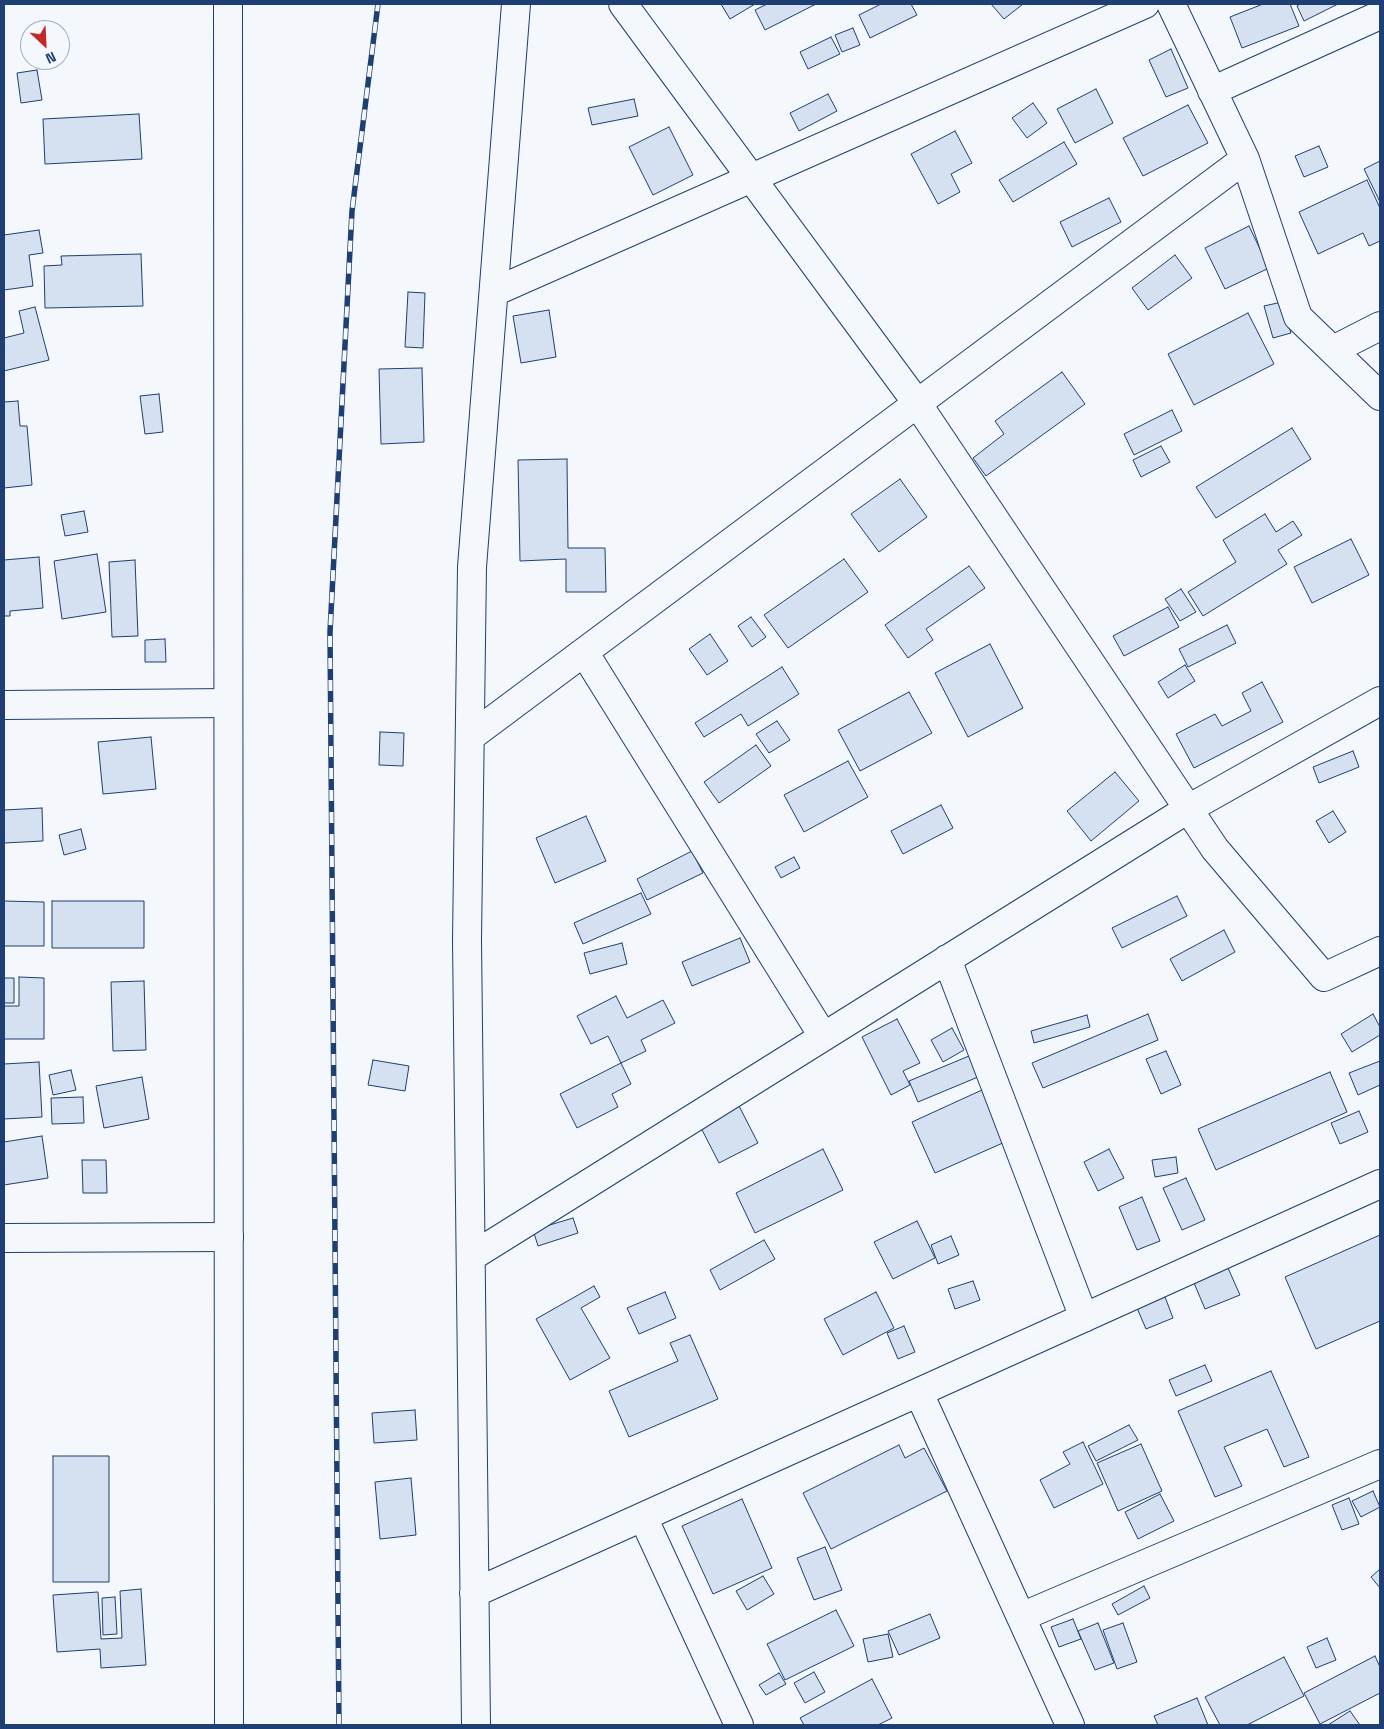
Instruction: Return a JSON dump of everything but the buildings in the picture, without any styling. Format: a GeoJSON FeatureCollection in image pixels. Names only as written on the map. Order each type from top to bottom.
{"type":"FeatureCollection","features":[{"type":"Feature","properties":{"kind":"street"},"geometry":{"type":"LineString","coordinates":[[228,4],[229,1725]]}},
{"type":"Feature","properties":{"kind":"street"},"geometry":{"type":"LineString","coordinates":[[476,1725],[467,940],[472,567],[516,4]]}},
{"type":"Feature","properties":{"kind":"street"},"geometry":{"type":"LineString","coordinates":[[623,4],[917,403],[1214,849],[1324,977],[1380,951]]}},
{"type":"Feature","properties":{"kind":"street"},"geometry":{"type":"LineString","coordinates":[[494,292],[1145,4]]}},
{"type":"Feature","properties":{"kind":"street"},"geometry":{"type":"LineString","coordinates":[[1170,4],[1244,159],[1298,317],[1380,396]]}},
{"type":"Feature","properties":{"kind":"street"},"geometry":{"type":"LineString","coordinates":[[1212,91],[1380,15]]}},
{"type":"Feature","properties":{"kind":"street"},"geometry":{"type":"LineString","coordinates":[[470,738],[1244,159]]}},
{"type":"Feature","properties":{"kind":"street"},"geometry":{"type":"LineString","coordinates":[[1333,350],[1380,326]]}},
{"type":"Feature","properties":{"kind":"street"},"geometry":{"type":"LineString","coordinates":[[584,652],[823,1036]]}},
{"type":"Feature","properties":{"kind":"street"},"geometry":{"type":"LineString","coordinates":[[471,1256],[1188,809],[1380,701]]}},
{"type":"Feature","properties":{"kind":"street"},"geometry":{"type":"LineString","coordinates":[[4,704],[228,703]]}},
{"type":"Feature","properties":{"kind":"street"},"geometry":{"type":"LineString","coordinates":[[947,959],[1084,1318]]}},
{"type":"Feature","properties":{"kind":"street"},"geometry":{"type":"LineString","coordinates":[[474,1593],[1380,1184]]}},
{"type":"Feature","properties":{"kind":"street"},"geometry":{"type":"LineString","coordinates":[[4,1238],[229,1237]]}},
{"type":"Feature","properties":{"kind":"street"},"geometry":{"type":"LineString","coordinates":[[919,1393],[1070,1725]]}},
{"type":"Feature","properties":{"kind":"street"},"geometry":{"type":"LineString","coordinates":[[1021,1617],[1380,1464]]}},
{"type":"Feature","properties":{"kind":"street"},"geometry":{"type":"LineString","coordinates":[[643,1517],[739,1725]]}},
{"type":"Feature","properties":{"kind":"railway"},"geometry":{"type":"LineString","coordinates":[[339,1725],[330,632],[352,211],[378,4]]}}]}
